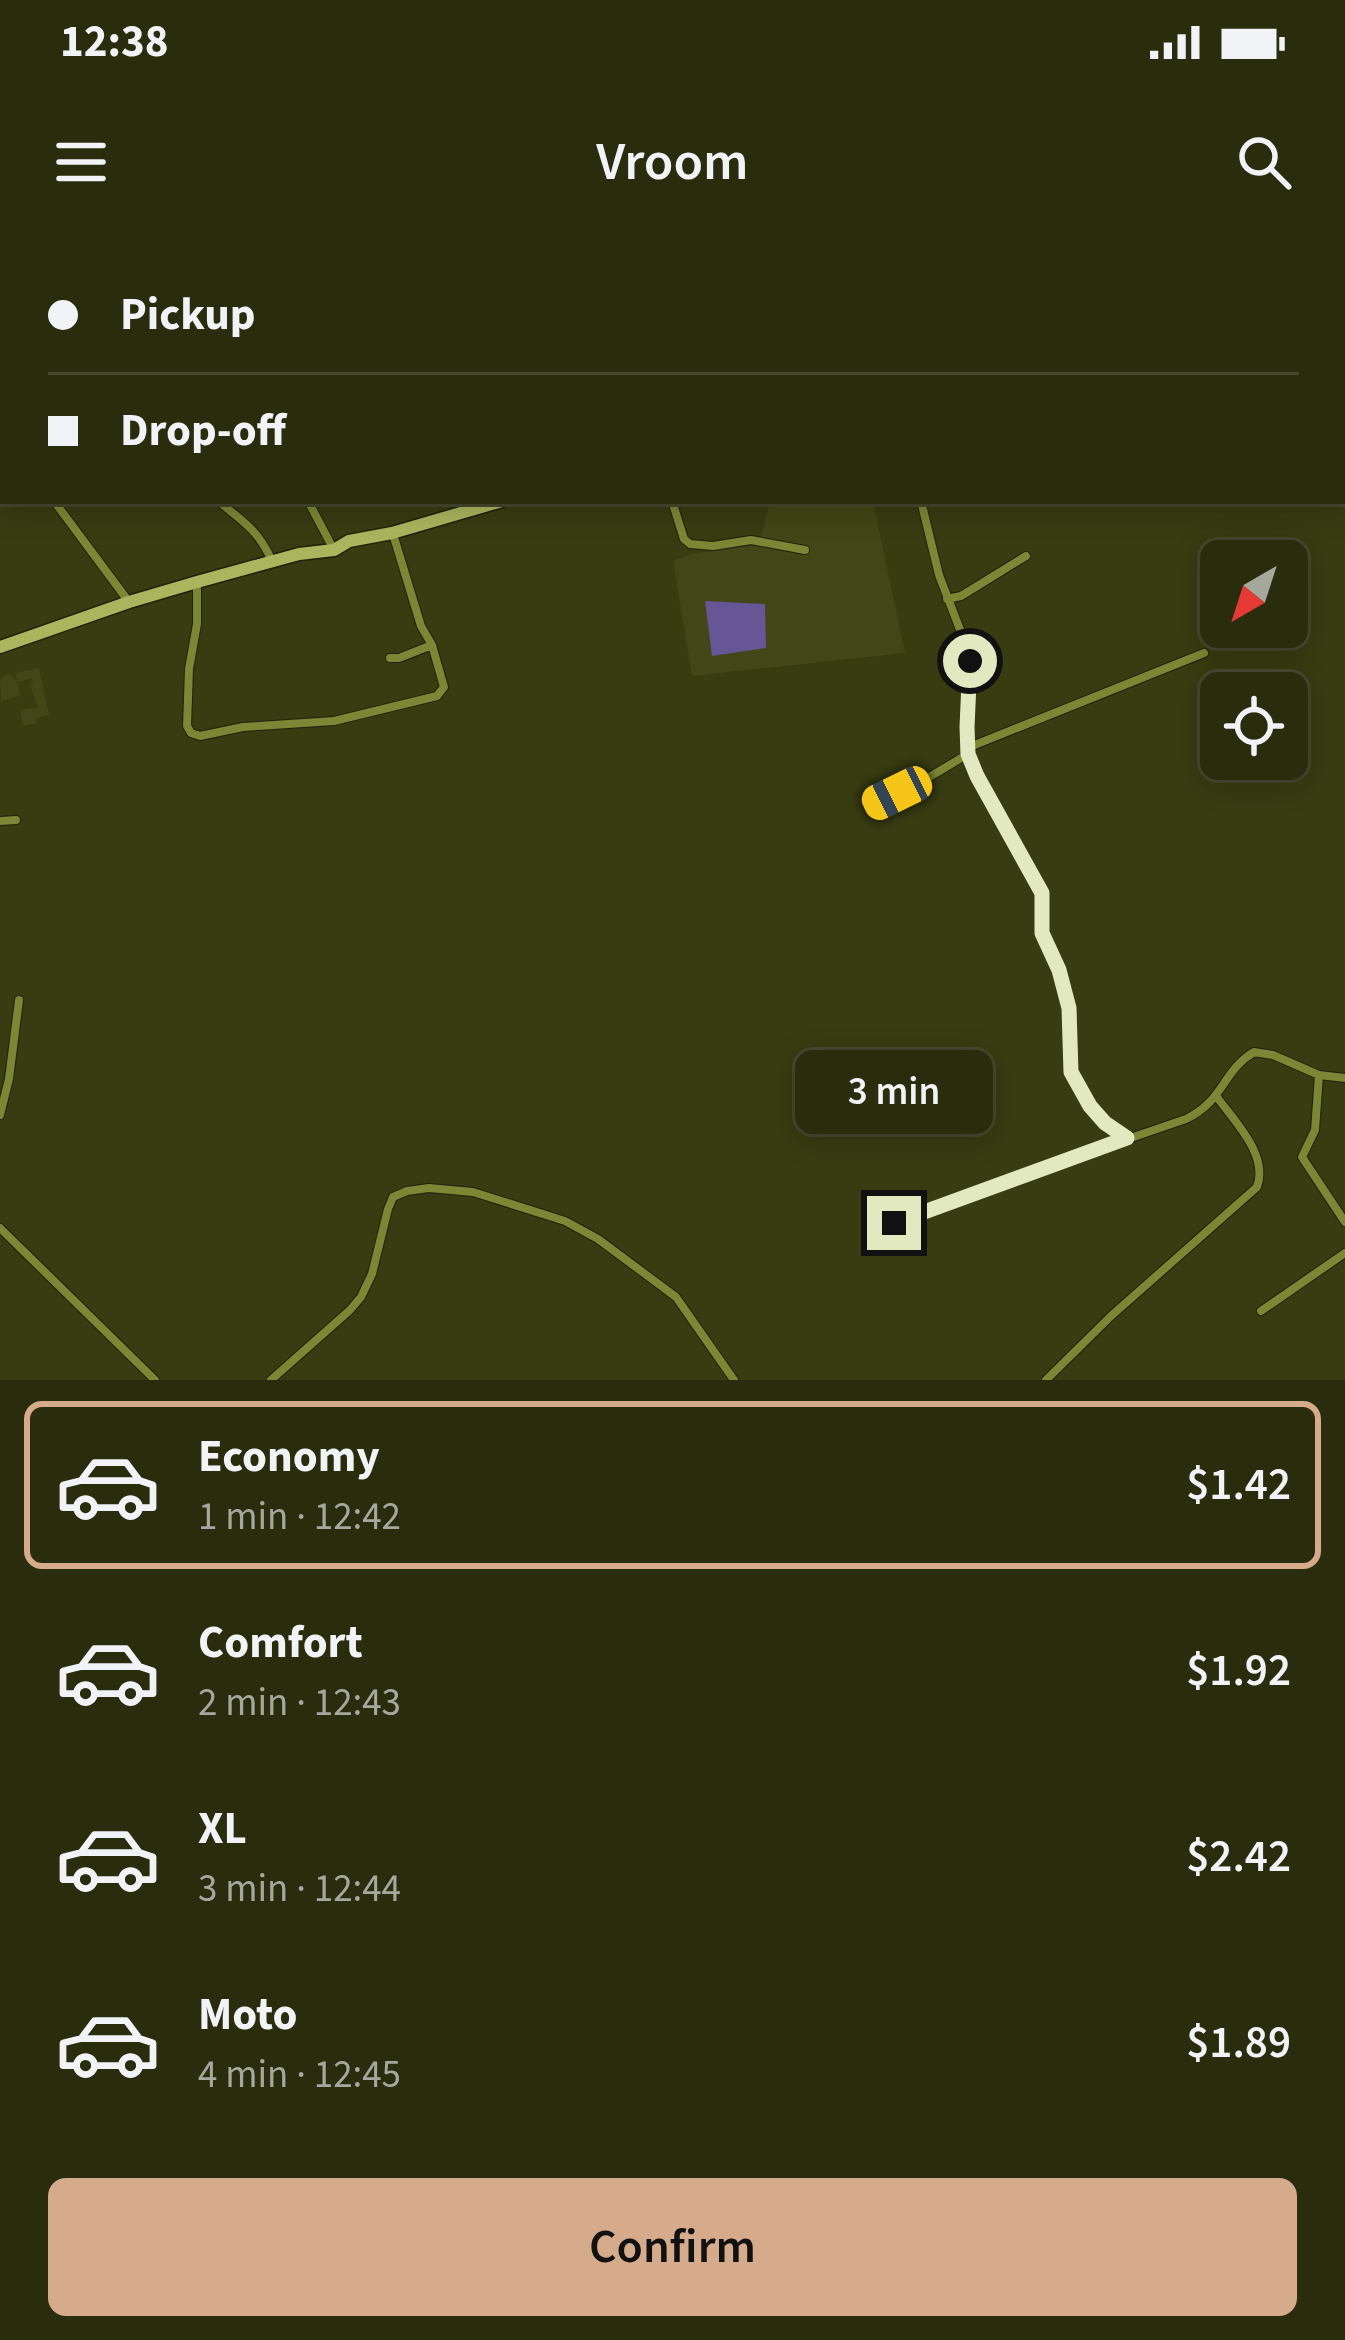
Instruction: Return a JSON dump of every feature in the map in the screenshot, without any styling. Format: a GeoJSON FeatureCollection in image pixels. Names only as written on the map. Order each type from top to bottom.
{"type":"FeatureCollection","features":[{"type":"Feature","properties":{"kind":"highway"},"geometry":{"type":"LineString","coordinates":[[0,647],[196,581],[334,550],[492,504]]}},
{"type":"Feature","properties":{"kind":"street"},"geometry":{"type":"LineString","coordinates":[[57,504],[129,602]]}},
{"type":"Feature","properties":{"kind":"street"},"geometry":{"type":"LineString","coordinates":[[222,504],[251,526],[272,561]]}},
{"type":"Feature","properties":{"kind":"street"},"geometry":{"type":"LineString","coordinates":[[310,504],[334,550]]}},
{"type":"Feature","properties":{"kind":"street"},"geometry":{"type":"LineString","coordinates":[[673,504],[684,539],[695,546],[751,540],[805,550]]}},
{"type":"Feature","properties":{"kind":"street"},"geometry":{"type":"LineString","coordinates":[[922,504],[935,564],[969,653],[968,751],[1042,893],[1042,933],[1069,1008],[1073,1078],[1105,1123],[1127,1138]]}},
{"type":"Feature","properties":{"kind":"street"},"geometry":{"type":"LineString","coordinates":[[196,581],[197,624],[187,726],[191,733],[200,736],[243,727],[334,721],[437,696],[444,687],[392,533]]}},
{"type":"Feature","properties":{"kind":"street"},"geometry":{"type":"LineString","coordinates":[[947,599],[961,596],[1026,556]]}},
{"type":"Feature","properties":{"kind":"street"},"geometry":{"type":"LineString","coordinates":[[390,658],[432,645]]}},
{"type":"Feature","properties":{"kind":"street"},"geometry":{"type":"LineString","coordinates":[[868,807],[926,779],[968,751],[1204,653]]}},
{"type":"Feature","properties":{"kind":"street"},"geometry":{"type":"LineString","coordinates":[[0,820],[16,820]]}},
{"type":"Feature","properties":{"kind":"street"},"geometry":{"type":"LineString","coordinates":[[0,1115],[19,1000]]}},
{"type":"Feature","properties":{"kind":"street"},"geometry":{"type":"LineString","coordinates":[[894,1223],[1186,1119],[1209,1106],[1236,1065],[1254,1052],[1319,1075],[1345,1078]]}},
{"type":"Feature","properties":{"kind":"street"},"geometry":{"type":"LineString","coordinates":[[1319,1075],[1315,1133],[1302,1157],[1345,1222]]}},
{"type":"Feature","properties":{"kind":"street"},"geometry":{"type":"LineString","coordinates":[[1046,1380],[1257,1187],[1260,1166],[1217,1097]]}},
{"type":"Feature","properties":{"kind":"street"},"geometry":{"type":"LineString","coordinates":[[271,1380],[361,1297],[393,1197],[430,1188],[473,1192],[565,1221],[598,1239],[676,1297],[734,1380]]}},
{"type":"Feature","properties":{"kind":"street"},"geometry":{"type":"LineString","coordinates":[[0,1228],[154,1380]]}},
{"type":"Feature","properties":{"kind":"street"},"geometry":{"type":"LineString","coordinates":[[1261,1311],[1345,1253]]}},
{"type":"Feature","properties":{"kind":"shaded area"},"geometry":{"type":"Polygon","coordinates":[[[874,504],[905,653],[692,676],[673,561],[694,553],[759,545],[769,505],[874,504]]]}},
{"type":"Feature","properties":{"kind":"shaded area"},"geometry":{"type":"Polygon","coordinates":[[[705,601],[765,604],[766,648],[712,656],[705,601]]]}},
{"type":"Feature","properties":{"kind":"shaded area"},"geometry":{"type":"Polygon","coordinates":[[[39,668],[49,715],[23,726],[20,710],[38,707],[29,683],[32,678],[17,682],[21,695],[1,702],[0,679],[9,673],[17,681],[16,673],[39,668]]]}},
{"type":"Feature","properties":{"kind":"route"},"geometry":{"type":"LineString","coordinates":[[894,1223],[1127,1138],[1090,1106],[1071,1072],[1069,1008],[1042,933],[1042,893],[968,754],[970,661]]}}]}
